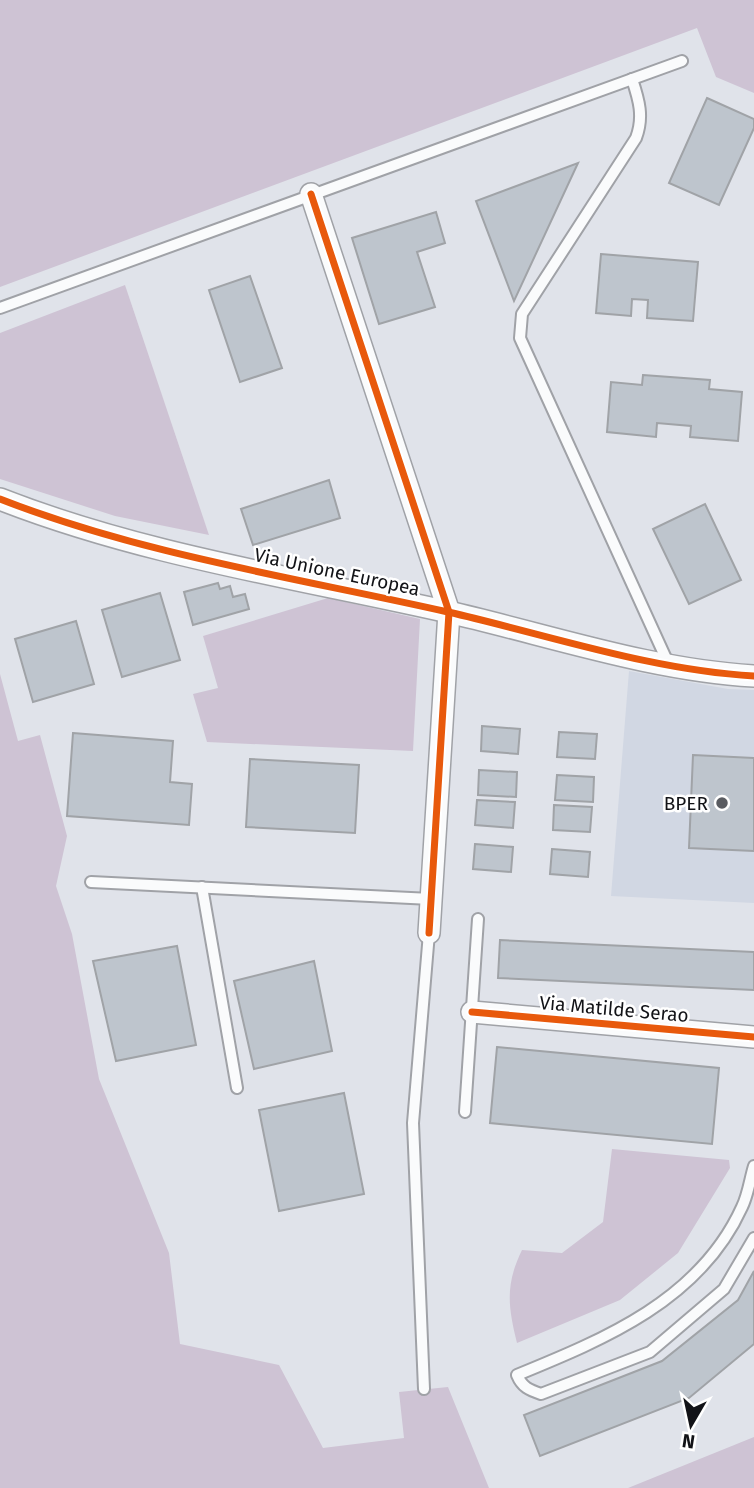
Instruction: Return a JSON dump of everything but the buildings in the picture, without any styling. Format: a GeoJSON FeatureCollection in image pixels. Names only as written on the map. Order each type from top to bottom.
{"type":"FeatureCollection","features":[{"type":"Feature","properties":{"kind":"street"},"geometry":{"type":"LineString","coordinates":[[312,194],[449,612],[429,933]]}},
{"type":"Feature","properties":{"kind":"street","name":"Via Unione Europea"},"geometry":{"type":"LineString","coordinates":[[0,499],[50,518],[202,558],[449,612],[669,665],[754,676]]}},
{"type":"Feature","properties":{"kind":"street","name":"Via Matilde Serao"},"geometry":{"type":"LineString","coordinates":[[471,1012],[754,1037]]}},
{"type":"Feature","properties":{"kind":"lane"},"geometry":{"type":"LineString","coordinates":[[0,309],[682,61]]}},
{"type":"Feature","properties":{"kind":"lane"},"geometry":{"type":"LineString","coordinates":[[632,79],[641,107],[641,125],[636,138],[522,314],[519,326],[520,338],[669,665]]}},
{"type":"Feature","properties":{"kind":"lane"},"geometry":{"type":"LineString","coordinates":[[91,882],[431,898]]}},
{"type":"Feature","properties":{"kind":"lane"},"geometry":{"type":"LineString","coordinates":[[202,887],[237,1088]]}},
{"type":"Feature","properties":{"kind":"lane"},"geometry":{"type":"LineString","coordinates":[[465,1112],[478,919]]}},
{"type":"Feature","properties":{"kind":"lane"},"geometry":{"type":"LineString","coordinates":[[424,1389],[413,1123],[429,933]]}},
{"type":"Feature","properties":{"kind":"lane"},"geometry":{"type":"LineString","coordinates":[[754,1166],[743,1206],[724,1238],[671,1298],[598,1341],[517,1375],[519,1380],[527,1390],[541,1394],[649,1352],[724,1289],[754,1238]]}},
{"type":"Feature","properties":{"kind":"shaded area"},"geometry":{"type":"Polygon","coordinates":[[[0,0],[754,0],[754,93],[716,77],[697,28],[0,287],[0,0]]]}},
{"type":"Feature","properties":{"kind":"shaded area"},"geometry":{"type":"Polygon","coordinates":[[[125,285],[209,535],[115,516],[0,479],[0,333],[125,285]]]}},
{"type":"Feature","properties":{"kind":"shaded area"},"geometry":{"type":"Polygon","coordinates":[[[328,598],[420,619],[413,751],[207,742],[193,694],[218,688],[203,636],[328,598]]]}},
{"type":"Feature","properties":{"kind":"shaded area"},"geometry":{"type":"Polygon","coordinates":[[[629,671],[728,689],[754,690],[754,903],[611,896],[629,671]]]}},
{"type":"Feature","properties":{"kind":"shaded area"},"geometry":{"type":"Polygon","coordinates":[[[0,674],[18,741],[40,735],[67,836],[56,886],[72,934],[99,1079],[169,1253],[180,1344],[279,1365],[323,1448],[404,1438],[399,1392],[448,1387],[489,1488],[0,1488],[0,674]]]}},
{"type":"Feature","properties":{"kind":"shaded area"},"geometry":{"type":"Polygon","coordinates":[[[612,1149],[729,1160],[730,1168],[678,1253],[620,1300],[517,1343],[510,1296],[513,1274],[522,1250],[562,1253],[603,1222],[612,1149]]]}},
{"type":"Feature","properties":{"kind":"shaded area"},"geometry":{"type":"Polygon","coordinates":[[[754,1437],[754,1488],[628,1488],[754,1437]]]}},
{"type":"Feature","properties":{"kind":"cycle path"},"geometry":{"type":"LineString","coordinates":[[311,194],[449,612],[429,933]]}},
{"type":"Feature","properties":{"kind":"cycle path"},"geometry":{"type":"LineString","coordinates":[[0,499],[109,536],[221,564],[448,612],[638,659],[677,667],[754,676]]}},
{"type":"Feature","properties":{"kind":"cycle path"},"geometry":{"type":"LineString","coordinates":[[472,1012],[754,1037]]}},
{"type":"Feature","properties":{"kind":"place","name":"BPER"},"geometry":{"type":"Point","coordinates":[722,803]}}]}
